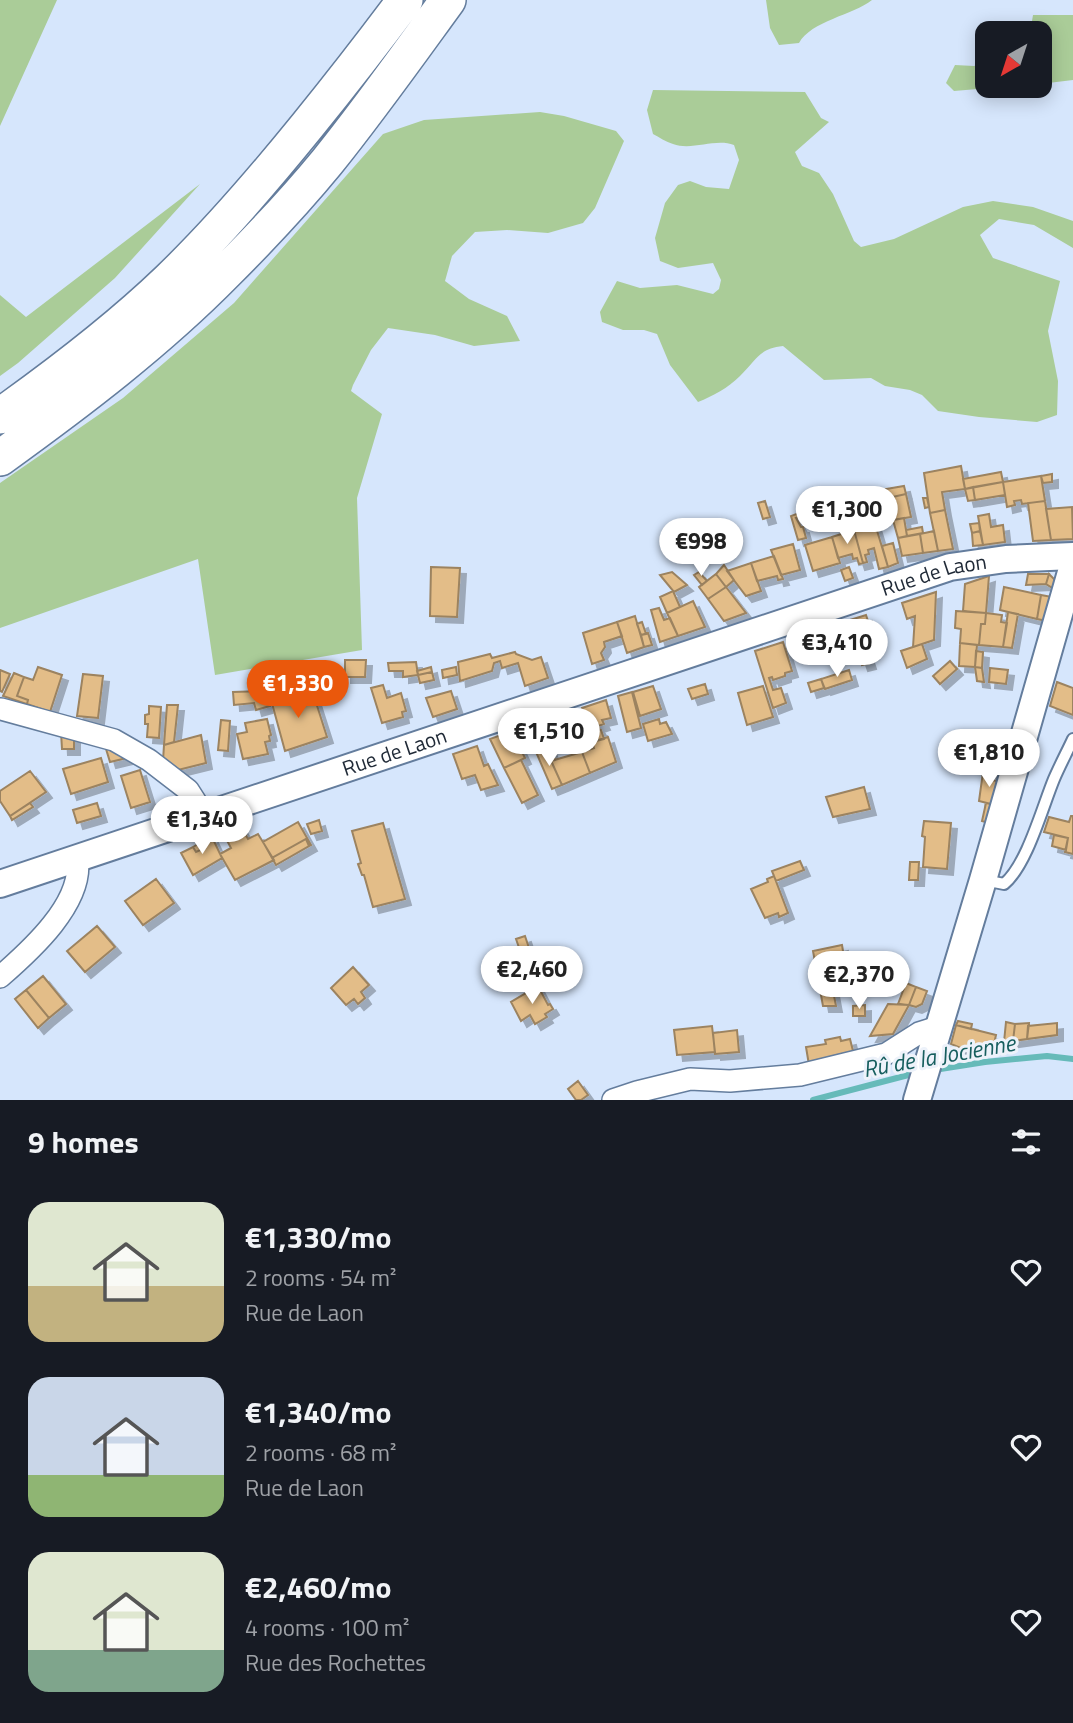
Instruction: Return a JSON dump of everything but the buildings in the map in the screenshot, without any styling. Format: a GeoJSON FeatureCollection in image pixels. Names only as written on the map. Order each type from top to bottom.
{"type":"FeatureCollection","features":[{"type":"Feature","properties":{"kind":"main road"},"geometry":{"type":"LineString","coordinates":[[0,416],[50,381],[116,327],[212,237],[266,177],[405,0]]}},
{"type":"Feature","properties":{"kind":"main road"},"geometry":{"type":"LineString","coordinates":[[0,458],[135,355],[226,272],[325,164],[448,0]]}},
{"type":"Feature","properties":{"kind":"street","name":"Rue de Laon"},"geometry":{"type":"LineString","coordinates":[[0,884],[950,567],[1006,559],[1073,556]]}},
{"type":"Feature","properties":{"kind":"street"},"geometry":{"type":"LineString","coordinates":[[919,1094],[1073,565]]}},
{"type":"Feature","properties":{"kind":"street"},"geometry":{"type":"LineString","coordinates":[[1,709],[114,740],[149,760],[188,790],[204,815]]}},
{"type":"Feature","properties":{"kind":"street"},"geometry":{"type":"LineString","coordinates":[[0,977],[30,951],[56,920],[75,886],[79,868],[77,858]]}},
{"type":"Feature","properties":{"kind":"street"},"geometry":{"type":"LineString","coordinates":[[613,1100],[690,1079],[730,1081],[800,1075],[886,1054],[919,1033],[938,1027]]}},
{"type":"Feature","properties":{"kind":"lane"},"geometry":{"type":"LineString","coordinates":[[983,880],[1004,884],[1012,878],[1073,739]]}},
{"type":"Feature","properties":{"kind":"green space"},"geometry":{"type":"Polygon","coordinates":[[[0,0],[57,0],[0,126],[0,0]]]}},
{"type":"Feature","properties":{"kind":"green space"},"geometry":{"type":"Polygon","coordinates":[[[766,0],[872,0],[813,29],[799,43],[779,45],[770,28],[766,0]]]}},
{"type":"Feature","properties":{"kind":"green space"},"geometry":{"type":"Polygon","coordinates":[[[1033,15],[1073,15],[1073,80],[1052,83],[1052,21],[1032,21],[1033,15]]]}},
{"type":"Feature","properties":{"kind":"green space"},"geometry":{"type":"Polygon","coordinates":[[[955,65],[974,66],[975,89],[954,91],[946,83],[955,65]]]}},
{"type":"Feature","properties":{"kind":"green space"},"geometry":{"type":"Polygon","coordinates":[[[653,90],[805,92],[821,118],[829,122],[795,152],[802,166],[819,173],[833,194],[854,241],[861,247],[894,239],[963,207],[993,201],[1033,207],[1073,221],[1073,248],[1034,225],[999,219],[980,235],[993,258],[1060,281],[1048,331],[1058,381],[1057,415],[1037,422],[938,411],[922,395],[885,386],[871,378],[824,380],[783,346],[763,352],[730,384],[698,402],[670,365],[657,334],[644,330],[623,330],[602,322],[600,312],[617,281],[640,288],[677,285],[713,294],[719,289],[721,280],[713,263],[678,268],[660,261],[655,238],[665,203],[678,185],[690,181],[706,187],[729,189],[739,160],[734,145],[719,143],[680,146],[653,134],[647,110],[653,90]]]}},
{"type":"Feature","properties":{"kind":"green space"},"geometry":{"type":"Polygon","coordinates":[[[540,112],[616,131],[624,141],[595,208],[583,223],[548,233],[507,230],[475,232],[452,256],[445,281],[469,299],[507,316],[520,341],[474,346],[435,335],[388,328],[371,350],[351,391],[382,414],[357,498],[362,650],[215,675],[198,559],[0,628],[0,483],[123,398],[234,303],[383,134],[424,120],[540,112]]]}},
{"type":"Feature","properties":{"kind":"green space"},"geometry":{"type":"Polygon","coordinates":[[[200,184],[115,278],[0,376],[0,295],[26,317],[200,184]]]}},
{"type":"Feature","properties":{"kind":"waterway","name":"Rû de la Jocienne"},"geometry":{"type":"LineString","coordinates":[[934,1070],[1047,1056],[1073,1059]]}},
{"type":"Feature","properties":{"kind":"waterway","name":"Rû de la Jocienne"},"geometry":{"type":"LineString","coordinates":[[813,1100],[916,1073]]}}]}
